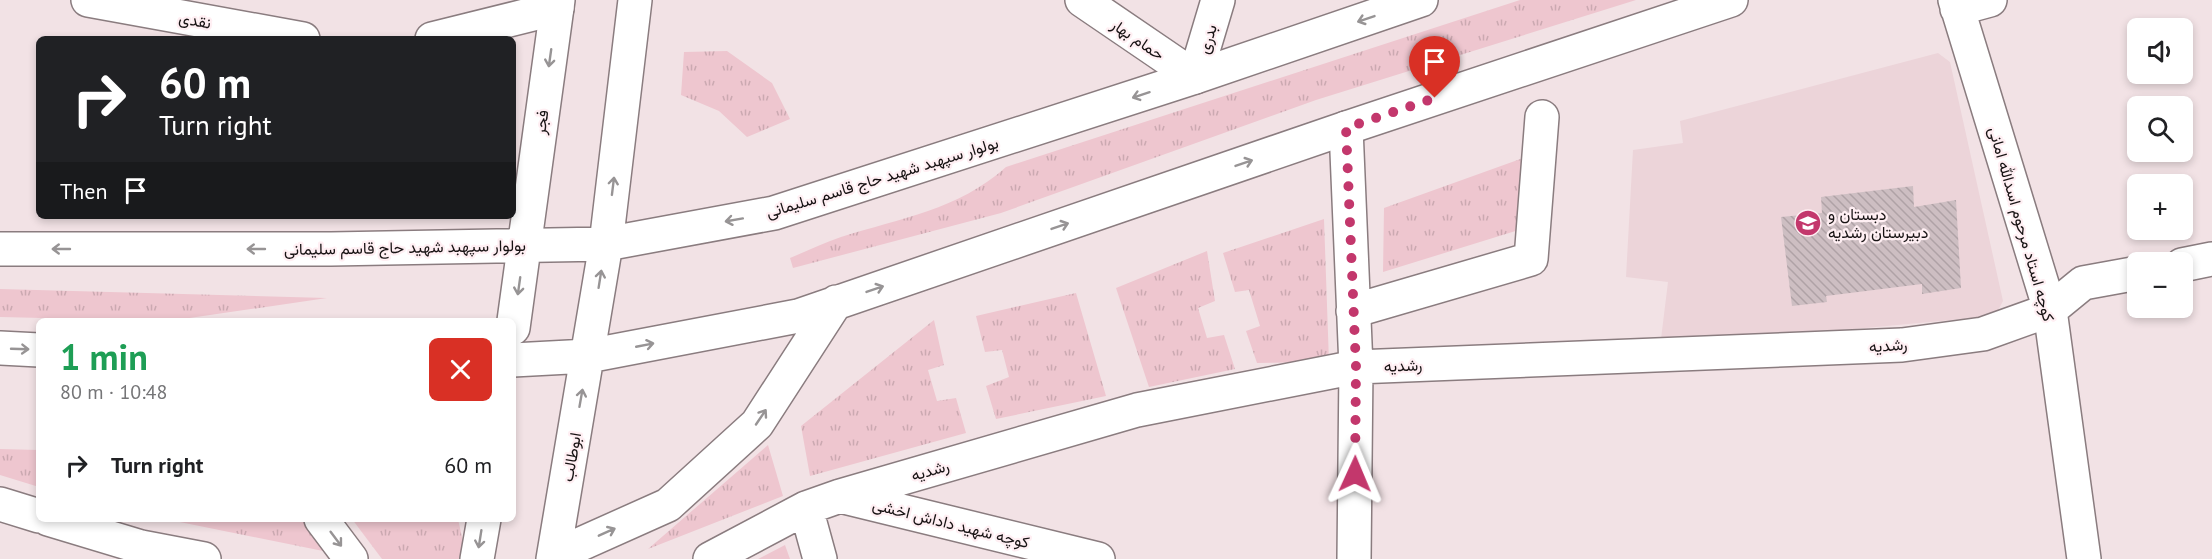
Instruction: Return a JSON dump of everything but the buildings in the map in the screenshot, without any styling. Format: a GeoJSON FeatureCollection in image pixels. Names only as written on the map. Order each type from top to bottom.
{"type":"FeatureCollection","features":[{"type":"Feature","properties":{"kind":"main road","name":"نقدی"},"geometry":{"type":"LineString","coordinates":[[88,0],[286,36]]}},
{"type":"Feature","properties":{"kind":"main road"},"geometry":{"type":"LineString","coordinates":[[606,244],[635,0]]}},
{"type":"Feature","properties":{"kind":"main road","name":"حمام بهار"},"geometry":{"type":"LineString","coordinates":[[1082,0],[1195,77]]}},
{"type":"Feature","properties":{"kind":"main road","name":"بدری"},"geometry":{"type":"LineString","coordinates":[[1195,77],[1218,0]]}},
{"type":"Feature","properties":{"kind":"main road","name":"بولوار سپهبد شهید حاج قاسم سلیمانی"},"geometry":{"type":"LineString","coordinates":[[0,249],[331,249],[606,244],[774,213],[1195,77],[1421,0]]}},
{"type":"Feature","properties":{"kind":"main road"},"geometry":{"type":"LineString","coordinates":[[516,360],[588,356],[798,316],[1346,128],[1731,0]]}},
{"type":"Feature","properties":{"kind":"main road"},"geometry":{"type":"LineString","coordinates":[[1956,5],[1990,0]]}},
{"type":"Feature","properties":{"kind":"main road"},"geometry":{"type":"LineString","coordinates":[[443,36],[557,4]]}},
{"type":"Feature","properties":{"kind":"main road","name":"فجر"},"geometry":{"type":"LineString","coordinates":[[514,318],[557,4]]}},
{"type":"Feature","properties":{"kind":"main road","name":"کوچه استاد مرحوم اسدالله امانی"},"geometry":{"type":"LineString","coordinates":[[1956,5],[2050,310],[2084,559]]}},
{"type":"Feature","properties":{"kind":"main road"},"geometry":{"type":"LineString","coordinates":[[1353,311],[1531,259],[1542,117]]}},
{"type":"Feature","properties":{"kind":"main road"},"geometry":{"type":"LineString","coordinates":[[1346,128],[1356,367],[1354,559]]}},
{"type":"Feature","properties":{"kind":"main road","name":"ابوطالب"},"geometry":{"type":"LineString","coordinates":[[554,558],[606,244]]}},
{"type":"Feature","properties":{"kind":"main road"},"geometry":{"type":"LineString","coordinates":[[2193,263],[2212,259]]}},
{"type":"Feature","properties":{"kind":"main road","name":"رشدیه"},"geometry":{"type":"LineString","coordinates":[[710,559],[806,508],[840,496],[1137,410],[1356,367],[1902,345],[1983,334],[2050,310],[2083,283],[2127,275]]}},
{"type":"Feature","properties":{"kind":"main road"},"geometry":{"type":"LineString","coordinates":[[554,558],[668,505],[757,424],[836,302]]}},
{"type":"Feature","properties":{"kind":"main road"},"geometry":{"type":"LineString","coordinates":[[0,348],[36,350]]}},
{"type":"Feature","properties":{"kind":"main road","name":"کوچه شهید داداش اخشی"},"geometry":{"type":"LineString","coordinates":[[840,496],[1098,559]]}},
{"type":"Feature","properties":{"kind":"main road"},"geometry":{"type":"LineString","coordinates":[[0,504],[36,515]]}},
{"type":"Feature","properties":{"kind":"main road"},"geometry":{"type":"LineString","coordinates":[[806,508],[820,559]]}},
{"type":"Feature","properties":{"kind":"main road"},"geometry":{"type":"LineString","coordinates":[[58,522],[141,547],[204,559]]}},
{"type":"Feature","properties":{"kind":"main road"},"geometry":{"type":"LineString","coordinates":[[323,522],[351,559]]}},
{"type":"Feature","properties":{"kind":"main road"},"geometry":{"type":"LineString","coordinates":[[477,559],[483,522]]}},
{"type":"Feature","properties":{"kind":"shaded area","name":"دبستان و دبیرستان رشدیه"},"geometry":{"type":"Polygon","coordinates":[[[1938,53],[1950,62],[2003,301],[1995,316],[1660,347],[1668,282],[1626,277],[1633,150],[1683,143],[1680,121],[1938,53]]]}},
{"type":"Feature","properties":{"kind":"green space"},"geometry":{"type":"Polygon","coordinates":[[[1520,0],[1636,0],[1316,100],[1001,213],[793,268],[790,258],[841,237],[949,203],[988,182],[1006,167],[1520,0]]]}},
{"type":"Feature","properties":{"kind":"green space"},"geometry":{"type":"Polygon","coordinates":[[[727,51],[772,83],[790,119],[747,137],[719,111],[681,95],[684,52],[727,51]]]}},
{"type":"Feature","properties":{"kind":"green space"},"geometry":{"type":"Polygon","coordinates":[[[1534,154],[1535,225],[1383,272],[1384,208],[1534,154]]]}},
{"type":"Feature","properties":{"kind":"green space"},"geometry":{"type":"Polygon","coordinates":[[[1324,219],[1329,362],[1257,363],[1246,331],[1260,326],[1249,290],[1235,292],[1223,253],[1324,219]]]}},
{"type":"Feature","properties":{"kind":"green space"},"geometry":{"type":"Polygon","coordinates":[[[1207,251],[1215,301],[1198,308],[1207,338],[1224,335],[1235,369],[1149,387],[1116,288],[1207,251]]]}},
{"type":"Feature","properties":{"kind":"green space"},"geometry":{"type":"Polygon","coordinates":[[[0,289],[327,298],[190,318],[0,317],[0,289]]]}},
{"type":"Feature","properties":{"kind":"green space"},"geometry":{"type":"Polygon","coordinates":[[[1076,293],[1106,396],[996,419],[986,386],[1009,377],[1002,350],[985,352],[976,316],[1076,293]]]}},
{"type":"Feature","properties":{"kind":"green space"},"geometry":{"type":"Polygon","coordinates":[[[934,320],[944,365],[928,370],[937,401],[956,398],[966,433],[810,476],[801,426],[934,320]]]}},
{"type":"Feature","properties":{"kind":"green space"},"geometry":{"type":"Polygon","coordinates":[[[768,445],[783,496],[648,549],[768,445]]]}},
{"type":"Feature","properties":{"kind":"green space"},"geometry":{"type":"Polygon","coordinates":[[[0,449],[36,450],[36,486],[0,475],[0,449]]]}},
{"type":"Feature","properties":{"kind":"green space"},"geometry":{"type":"Polygon","coordinates":[[[180,522],[307,522],[333,553],[180,522]]]}},
{"type":"Feature","properties":{"kind":"green space"},"geometry":{"type":"Polygon","coordinates":[[[354,522],[459,522],[463,542],[461,559],[382,559],[354,522]]]}},
{"type":"Feature","properties":{"kind":"green space"},"geometry":{"type":"Polygon","coordinates":[[[785,545],[790,559],[758,559],[785,545]]]}},
{"type":"Feature","properties":{"kind":"place","name":"دبستان و دبیرستان رشدیه"},"geometry":{"type":"Point","coordinates":[1808,223]}},
{"type":"Feature","properties":{"kind":"route"},"geometry":{"type":"LineString","coordinates":[[1355,474],[1356,367],[1346,128],[1435,98]]}}]}
